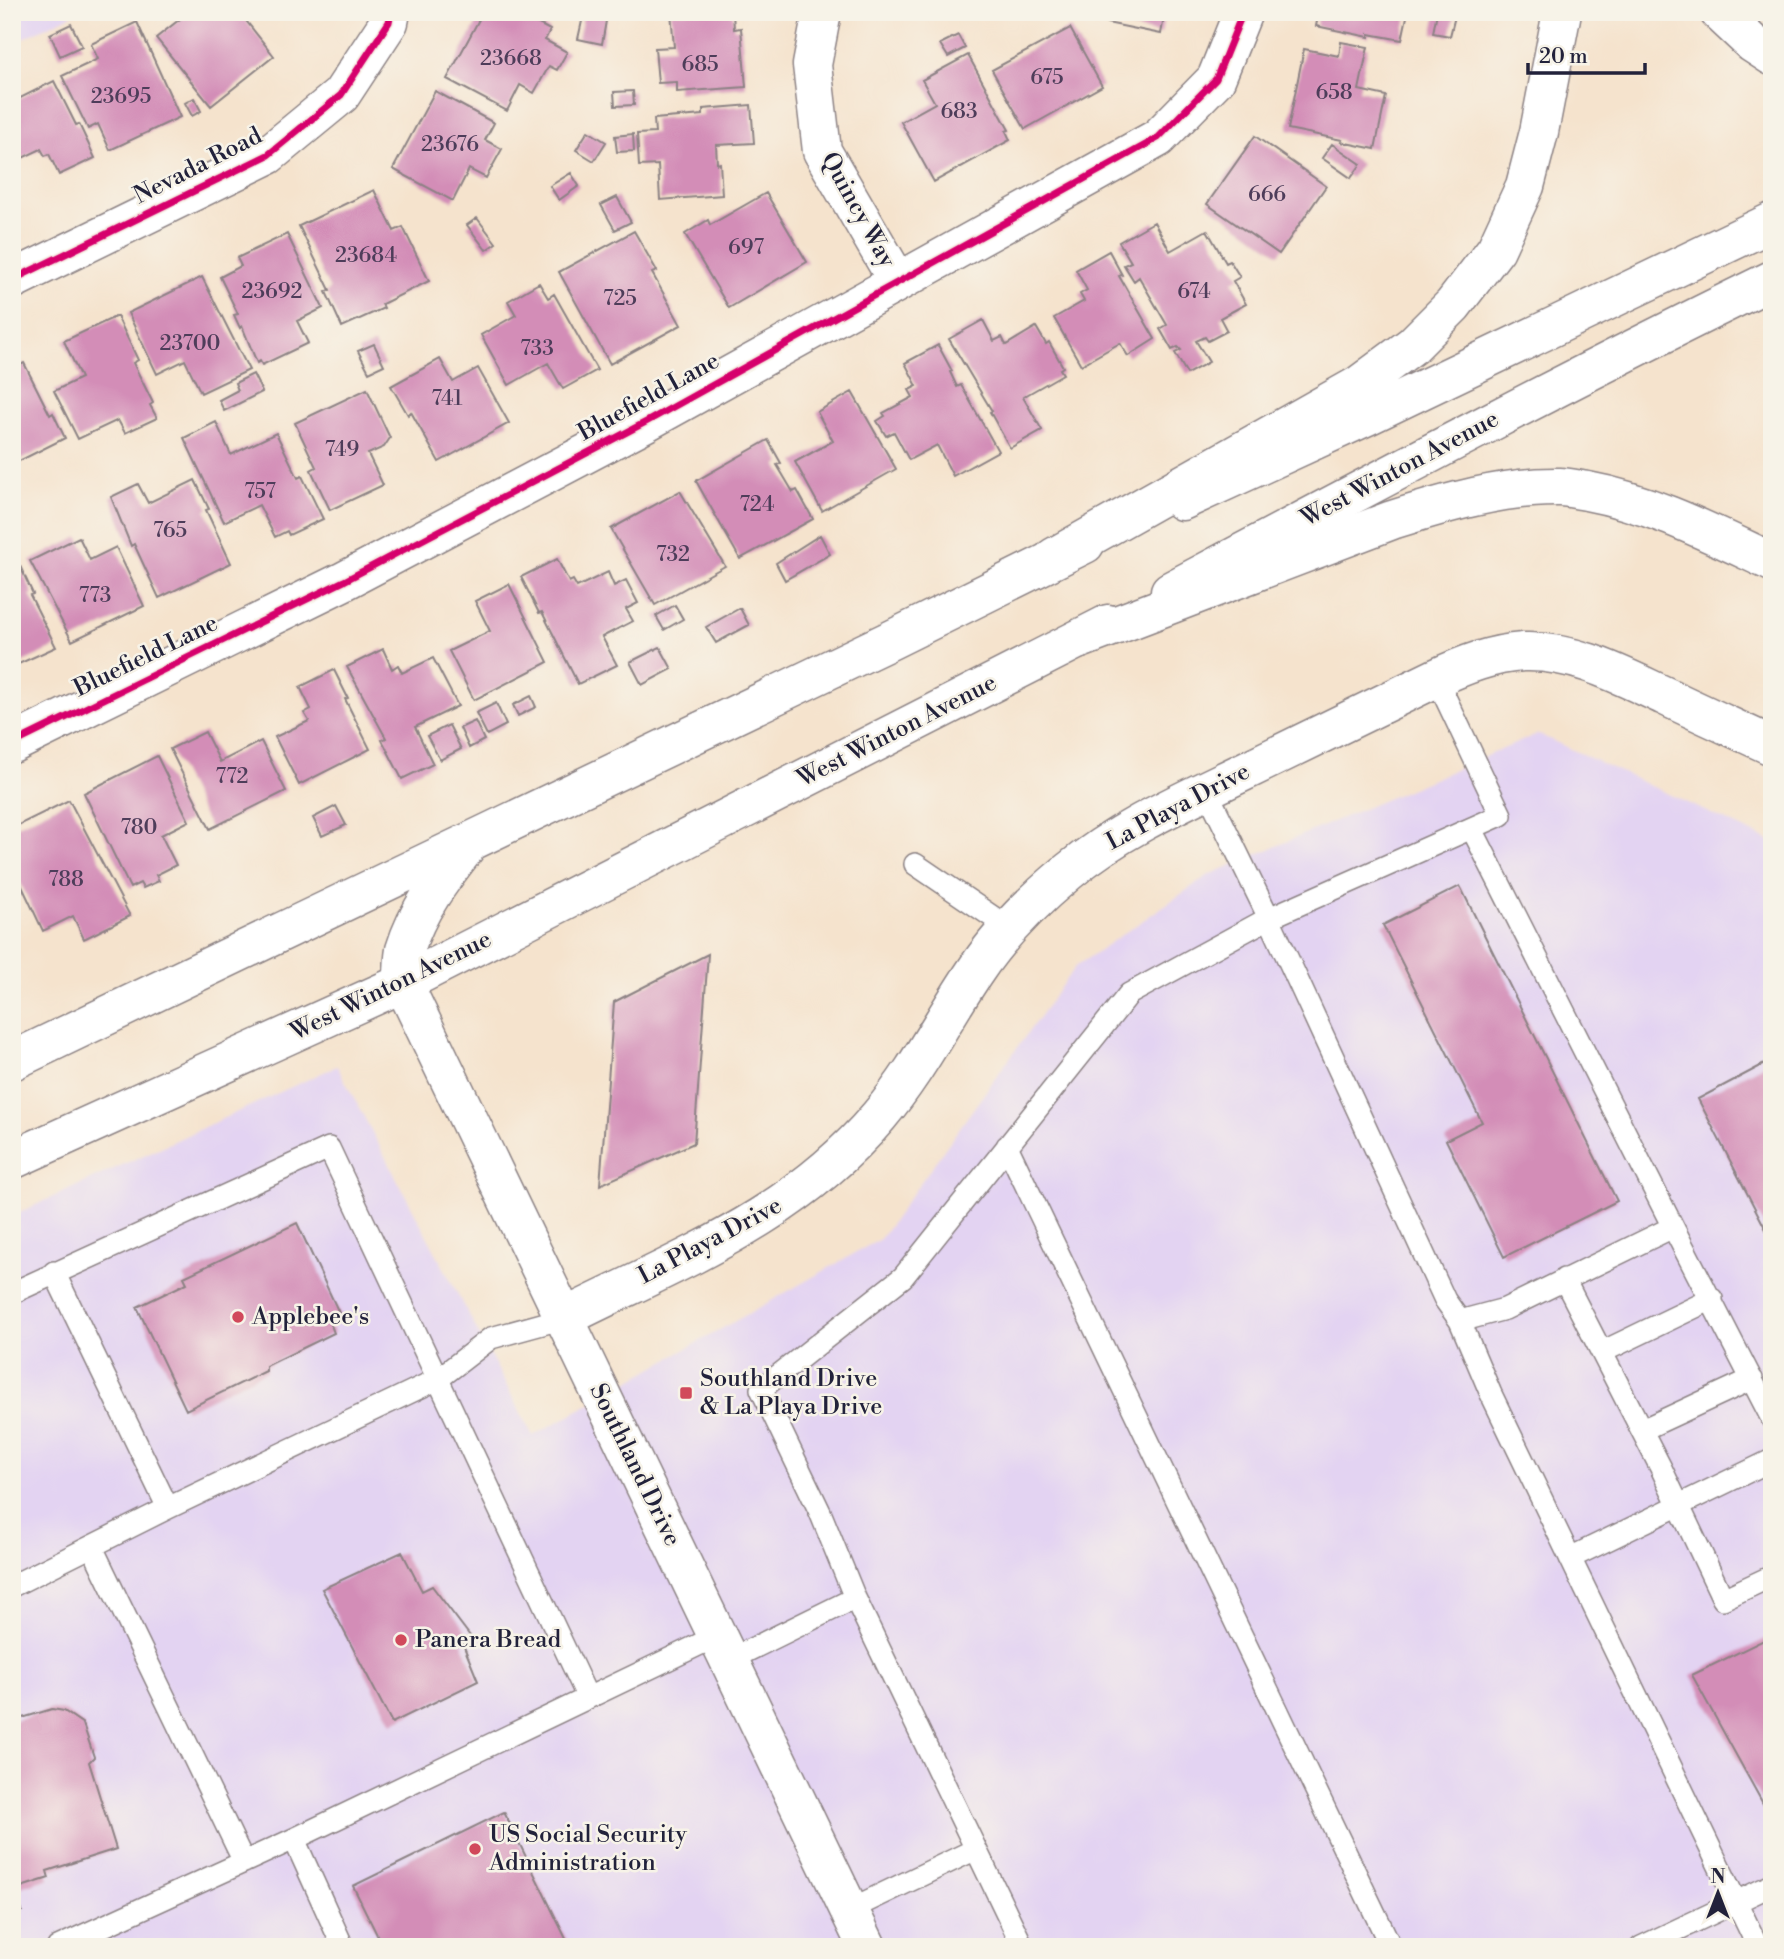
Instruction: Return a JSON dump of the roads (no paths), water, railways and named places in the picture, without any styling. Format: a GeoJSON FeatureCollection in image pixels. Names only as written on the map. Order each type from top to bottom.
{"type":"FeatureCollection","features":[{"type":"Feature","properties":{"kind":"main road","name":"Nevada Road"},"geometry":{"type":"LineString","coordinates":[[12,281],[268,155],[341,95],[389,22],[391,12]]}},
{"type":"Feature","properties":{"kind":"main road","name":"Quincy Way"},"geometry":{"type":"LineString","coordinates":[[822,12],[812,65],[822,151],[898,282]]}},
{"type":"Feature","properties":{"kind":"main road","name":"Bluefield Lane"},"geometry":{"type":"LineString","coordinates":[[12,744],[344,581],[646,422],[1158,138],[1216,79],[1243,12]]}},
{"type":"Feature","properties":{"kind":"main road"},"geometry":{"type":"LineString","coordinates":[[12,1061],[891,640],[1054,557],[1359,385],[1413,345],[1453,304],[1496,249],[1525,186],[1539,132],[1562,12]]}},
{"type":"Feature","properties":{"kind":"main road"},"geometry":{"type":"LineString","coordinates":[[1719,12],[1752,43],[1772,56]]}},
{"type":"Feature","properties":{"kind":"main road"},"geometry":{"type":"LineString","coordinates":[[1054,557],[1354,422],[1772,222]]}},
{"type":"Feature","properties":{"kind":"main road","name":"West Winton Avenue"},"geometry":{"type":"LineString","coordinates":[[12,1160],[403,984],[1080,639],[1490,421],[1772,280]]}},
{"type":"Feature","properties":{"kind":"main road"},"geometry":{"type":"LineString","coordinates":[[1080,639],[1392,520],[1445,503],[1495,493],[1561,487],[1611,496],[1642,504],[1772,562]]}},
{"type":"Feature","properties":{"kind":"main road","name":"La Playa Drive"},"geometry":{"type":"LineString","coordinates":[[564,1318],[753,1223],[826,1170],[858,1140],[912,1075],[974,972],[1009,929],[1051,887],[1111,841],[1154,815],[1436,678],[1500,655],[1543,652],[1565,656],[1604,668],[1772,746]]}},
{"type":"Feature","properties":{"kind":"main road"},"geometry":{"type":"LineString","coordinates":[[403,984],[405,952],[415,924],[433,888],[473,839]]}},
{"type":"Feature","properties":{"kind":"main road","name":"Southland Drive"},"geometry":{"type":"LineString","coordinates":[[403,984],[867,1947]]}},
{"type":"Feature","properties":{"kind":"lane"},"geometry":{"type":"LineString","coordinates":[[1023,1947],[855,1598],[820,1512],[761,1389],[903,1277],[1129,994],[1269,918],[1501,815],[1436,678]]}},
{"type":"Feature","properties":{"kind":"lane"},"geometry":{"type":"LineString","coordinates":[[1206,789],[1269,918],[1445,1300],[1460,1321],[1491,1394],[1758,1947]]}},
{"type":"Feature","properties":{"kind":"lane"},"geometry":{"type":"LineString","coordinates":[[1472,829],[1772,1419]]}},
{"type":"Feature","properties":{"kind":"lane"},"geometry":{"type":"LineString","coordinates":[[915,864],[1009,929]]}},
{"type":"Feature","properties":{"kind":"lane"},"geometry":{"type":"LineString","coordinates":[[1007,1146],[1391,1947]]}},
{"type":"Feature","properties":{"kind":"lane"},"geometry":{"type":"LineString","coordinates":[[12,1293],[329,1148],[588,1698]]}},
{"type":"Feature","properties":{"kind":"lane"},"geometry":{"type":"LineString","coordinates":[[1460,1321],[1505,1309],[1673,1227]]}},
{"type":"Feature","properties":{"kind":"lane"},"geometry":{"type":"LineString","coordinates":[[54,1272],[168,1508]]}},
{"type":"Feature","properties":{"kind":"lane"},"geometry":{"type":"LineString","coordinates":[[1564,1279],[1642,1430],[1723,1599],[1772,1576]]}},
{"type":"Feature","properties":{"kind":"lane"},"geometry":{"type":"LineString","coordinates":[[1601,1352],[1712,1299]]}},
{"type":"Feature","properties":{"kind":"lane"},"geometry":{"type":"LineString","coordinates":[[12,1586],[438,1378],[491,1338],[564,1318]]}},
{"type":"Feature","properties":{"kind":"lane"},"geometry":{"type":"LineString","coordinates":[[1642,1430],[1752,1378]]}},
{"type":"Feature","properties":{"kind":"lane"},"geometry":{"type":"LineString","coordinates":[[1570,1558],[1772,1460]]}},
{"type":"Feature","properties":{"kind":"lane"},"geometry":{"type":"LineString","coordinates":[[92,1547],[244,1862]]}},
{"type":"Feature","properties":{"kind":"lane"},"geometry":{"type":"LineString","coordinates":[[58,1947],[294,1839],[588,1698],[855,1598]]}},
{"type":"Feature","properties":{"kind":"lane"},"geometry":{"type":"LineString","coordinates":[[294,1839],[343,1947]]}},
{"type":"Feature","properties":{"kind":"lane"},"geometry":{"type":"LineString","coordinates":[[849,1910],[976,1849]]}},
{"type":"Feature","properties":{"kind":"lane"},"geometry":{"type":"LineString","coordinates":[[1641,1947],[1772,1885]]}},
{"type":"Feature","properties":{"kind":"place","name":"Applebee's"},"geometry":{"type":"Point","coordinates":[238,1317]}},
{"type":"Feature","properties":{"kind":"place","name":"Southland Drive & La Playa Drive"},"geometry":{"type":"Point","coordinates":[686,1393]}},
{"type":"Feature","properties":{"kind":"place","name":"Panera Bread"},"geometry":{"type":"Point","coordinates":[401,1640]}},
{"type":"Feature","properties":{"kind":"place","name":"US Social Security Administration"},"geometry":{"type":"Point","coordinates":[475,1849]}}]}
